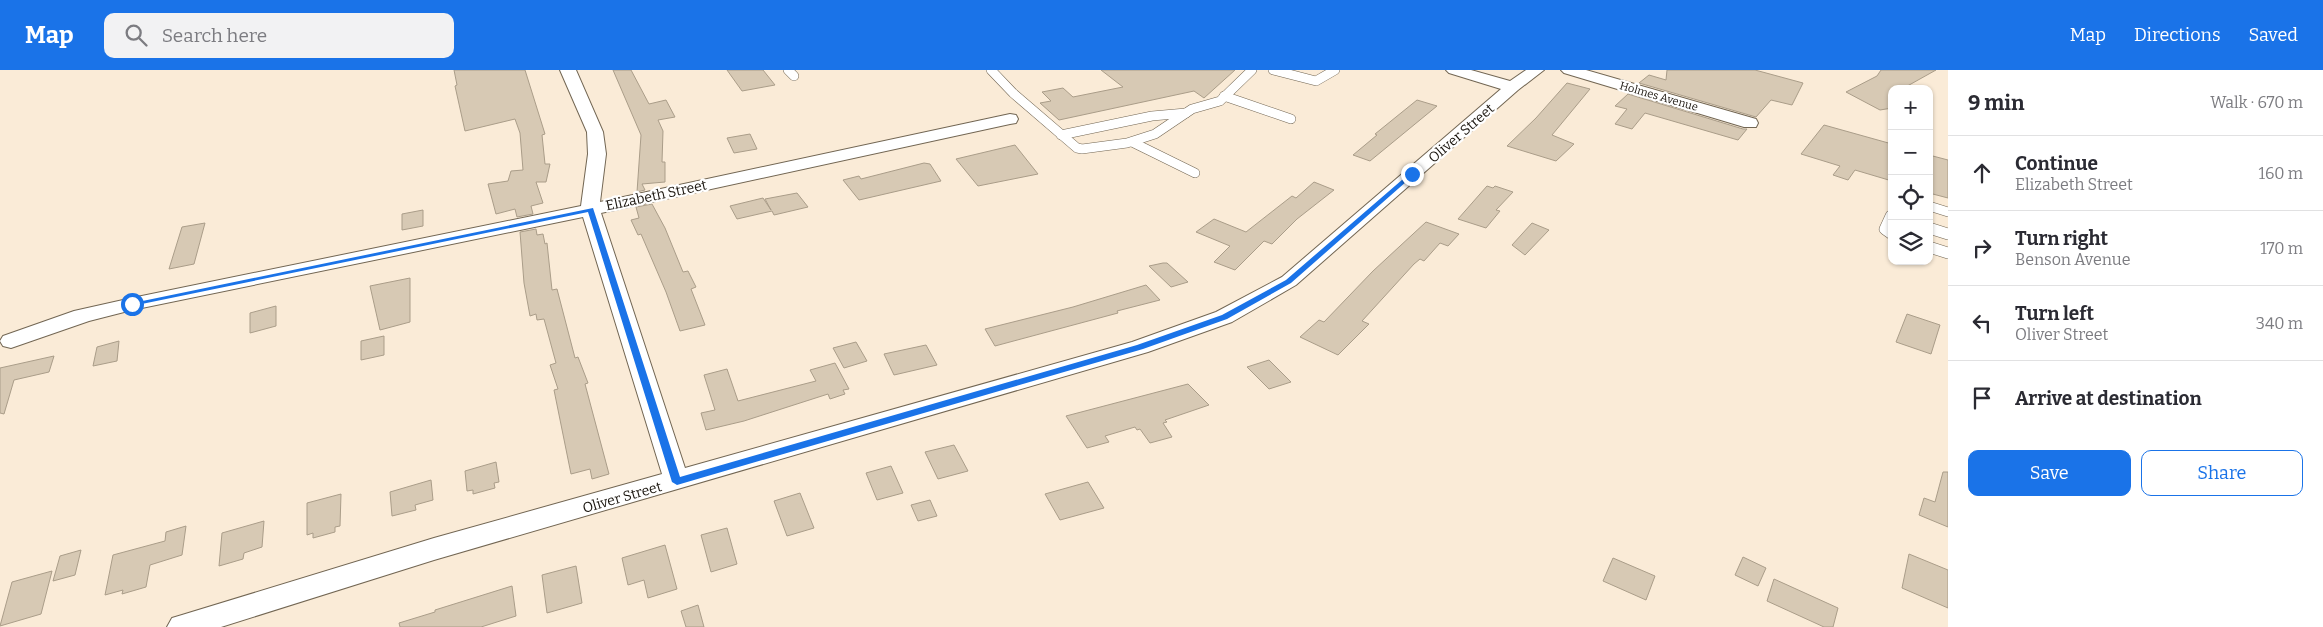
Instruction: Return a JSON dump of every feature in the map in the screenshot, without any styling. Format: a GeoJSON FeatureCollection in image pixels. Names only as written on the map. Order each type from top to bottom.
{"type":"FeatureCollection","features":[{"type":"Feature","properties":{"kind":"street"},"geometry":{"type":"LineString","coordinates":[[568,70],[585,104],[595,132],[597,154],[590,210],[677,482]]}},
{"type":"Feature","properties":{"kind":"street"},"geometry":{"type":"LineString","coordinates":[[1454,70],[1512,87]]}},
{"type":"Feature","properties":{"kind":"street","name":"Oliver Street"},"geometry":{"type":"LineString","coordinates":[[182,627],[434,550],[677,482],[1140,347],[1224,317],[1288,281],[1512,87],[1536,70]]}},
{"type":"Feature","properties":{"kind":"street","name":"Holmes Avenue"},"geometry":{"type":"LineString","coordinates":[[1569,70],[1750,123]]}},
{"type":"Feature","properties":{"kind":"street","name":"Elizabeth Street"},"geometry":{"type":"LineString","coordinates":[[11,341],[82,316],[124,306],[590,210],[1010,119]]}},
{"type":"Feature","properties":{"kind":"lane"},"geometry":{"type":"LineString","coordinates":[[991,70],[1012,93],[1077,148],[1082,149],[1132,142],[1155,134],[1186,114],[1220,101],[1252,70]]}},
{"type":"Feature","properties":{"kind":"lane"},"geometry":{"type":"LineString","coordinates":[[1273,70],[1316,81],[1335,70]]}},
{"type":"Feature","properties":{"kind":"lane"},"geometry":{"type":"LineString","coordinates":[[1224,96],[1291,119]]}},
{"type":"Feature","properties":{"kind":"lane"},"geometry":{"type":"LineString","coordinates":[[1062,135],[1152,116],[1186,114]]}},
{"type":"Feature","properties":{"kind":"lane"},"geometry":{"type":"LineString","coordinates":[[1132,142],[1195,173]]}},
{"type":"Feature","properties":{"kind":"lane"},"geometry":{"type":"LineString","coordinates":[[1933,207],[1948,212]]}},
{"type":"Feature","properties":{"kind":"lane"},"geometry":{"type":"LineString","coordinates":[[1888,222],[1884,229],[1888,232]]}},
{"type":"Feature","properties":{"kind":"lane"},"geometry":{"type":"LineString","coordinates":[[1933,229],[1948,234]]}},
{"type":"Feature","properties":{"kind":"lane"},"geometry":{"type":"LineString","coordinates":[[1933,248],[1948,253]]}},
{"type":"Feature","properties":{"kind":"building"},"geometry":{"type":"Polygon","coordinates":[[[454,70],[525,70],[545,134],[542,135],[545,164],[550,164],[546,182],[536,182],[543,203],[531,206],[533,214],[517,217],[515,209],[496,214],[488,184],[508,181],[511,171],[523,170],[520,133],[515,119],[465,131],[455,86],[457,85],[454,70]]]}},
{"type":"Feature","properties":{"kind":"building"},"geometry":{"type":"Polygon","coordinates":[[[613,70],[631,70],[649,104],[666,100],[675,117],[658,120],[663,131],[662,162],[665,162],[665,182],[642,184],[645,190],[637,192],[641,135],[613,70]]]}},
{"type":"Feature","properties":{"kind":"building"},"geometry":{"type":"Polygon","coordinates":[[[727,70],[763,70],[775,85],[742,91],[727,70]]]}},
{"type":"Feature","properties":{"kind":"building"},"geometry":{"type":"Polygon","coordinates":[[[1101,70],[1235,70],[1204,98],[1194,91],[1059,120],[1040,103],[1051,101],[1042,92],[1063,88],[1073,97],[1123,87],[1101,70]]]}},
{"type":"Feature","properties":{"kind":"building"},"geometry":{"type":"Polygon","coordinates":[[[1667,70],[1755,70],[1803,83],[1792,105],[1771,100],[1756,117],[1639,83],[1649,75],[1666,80],[1667,70]]]}},
{"type":"Feature","properties":{"kind":"building"},"geometry":{"type":"Polygon","coordinates":[[[1881,70],[1936,70],[1909,85],[1888,85],[1888,109],[1880,110],[1846,92],[1877,76],[1881,70]]]}},
{"type":"Feature","properties":{"kind":"building"},"geometry":{"type":"Polygon","coordinates":[[[1567,83],[1590,89],[1552,135],[1574,144],[1556,161],[1507,146],[1536,118],[1567,83]]]}},
{"type":"Feature","properties":{"kind":"building"},"geometry":{"type":"Polygon","coordinates":[[[1628,94],[1747,129],[1738,140],[1645,113],[1632,129],[1615,124],[1627,109],[1615,106],[1628,94]]]}},
{"type":"Feature","properties":{"kind":"building"},"geometry":{"type":"Polygon","coordinates":[[[1417,100],[1437,106],[1370,161],[1353,155],[1377,135],[1375,134],[1417,100]]]}},
{"type":"Feature","properties":{"kind":"building"},"geometry":{"type":"Polygon","coordinates":[[[1824,125],[1888,143],[1888,180],[1855,170],[1848,180],[1833,175],[1840,166],[1801,154],[1824,125]]]}},
{"type":"Feature","properties":{"kind":"building"},"geometry":{"type":"Polygon","coordinates":[[[750,134],[757,149],[734,153],[727,138],[750,134]]]}},
{"type":"Feature","properties":{"kind":"building"},"geometry":{"type":"Polygon","coordinates":[[[1015,145],[1038,174],[978,186],[956,159],[1015,145]]]}},
{"type":"Feature","properties":{"kind":"building"},"geometry":{"type":"Polygon","coordinates":[[[1933,156],[1948,160],[1948,198],[1933,194],[1933,156]]]}},
{"type":"Feature","properties":{"kind":"building"},"geometry":{"type":"Polygon","coordinates":[[[924,163],[930,164],[941,181],[859,200],[843,180],[859,176],[861,179],[924,163]]]}},
{"type":"Feature","properties":{"kind":"building"},"geometry":{"type":"Polygon","coordinates":[[[1314,182],[1334,190],[1297,219],[1272,244],[1264,241],[1235,270],[1214,262],[1230,246],[1196,232],[1214,219],[1246,232],[1292,196],[1296,198],[1314,182]]]}},
{"type":"Feature","properties":{"kind":"building"},"geometry":{"type":"Polygon","coordinates":[[[1487,186],[1493,188],[1495,186],[1513,192],[1496,210],[1500,211],[1486,228],[1458,219],[1487,186]]]}},
{"type":"Feature","properties":{"kind":"building"},"geometry":{"type":"Polygon","coordinates":[[[797,193],[808,207],[774,215],[772,211],[737,219],[730,206],[763,198],[771,210],[765,199],[797,193]]]}},
{"type":"Feature","properties":{"kind":"building"},"geometry":{"type":"Polygon","coordinates":[[[652,204],[665,228],[683,272],[688,271],[696,287],[691,289],[705,325],[680,331],[666,292],[641,234],[638,235],[631,220],[639,218],[636,207],[652,204]]]}},
{"type":"Feature","properties":{"kind":"building"},"geometry":{"type":"Polygon","coordinates":[[[423,210],[423,226],[402,230],[402,214],[423,210]]]}},
{"type":"Feature","properties":{"kind":"building"},"geometry":{"type":"Polygon","coordinates":[[[1426,222],[1459,234],[1448,246],[1440,243],[1424,261],[1420,259],[1414,264],[1362,321],[1369,324],[1338,355],[1300,337],[1319,320],[1324,322],[1373,271],[1426,222]]]}},
{"type":"Feature","properties":{"kind":"building"},"geometry":{"type":"Polygon","coordinates":[[[205,223],[194,264],[169,269],[182,227],[205,223]]]}},
{"type":"Feature","properties":{"kind":"building"},"geometry":{"type":"Polygon","coordinates":[[[1532,223],[1549,230],[1525,255],[1512,245],[1532,223]]]}},
{"type":"Feature","properties":{"kind":"building"},"geometry":{"type":"Polygon","coordinates":[[[536,229],[537,235],[543,234],[545,244],[547,243],[552,290],[557,289],[575,358],[578,357],[588,383],[585,384],[609,474],[592,479],[590,469],[571,474],[554,390],[558,389],[550,365],[556,363],[544,319],[537,320],[536,314],[530,316],[524,283],[520,232],[536,229]]]}},
{"type":"Feature","properties":{"kind":"building"},"geometry":{"type":"Polygon","coordinates":[[[1167,263],[1188,282],[1171,287],[1149,266],[1167,263]]]}},
{"type":"Feature","properties":{"kind":"building"},"geometry":{"type":"Polygon","coordinates":[[[410,278],[410,322],[380,330],[370,286],[410,278]]]}},
{"type":"Feature","properties":{"kind":"building"},"geometry":{"type":"Polygon","coordinates":[[[1146,285],[1160,300],[995,346],[985,329],[1073,307],[1146,285]]]}},
{"type":"Feature","properties":{"kind":"building"},"geometry":{"type":"Polygon","coordinates":[[[276,306],[276,326],[250,333],[250,313],[276,306]]]}},
{"type":"Feature","properties":{"kind":"building"},"geometry":{"type":"Polygon","coordinates":[[[1907,314],[1940,325],[1931,354],[1896,342],[1907,314]]]}},
{"type":"Feature","properties":{"kind":"building"},"geometry":{"type":"Polygon","coordinates":[[[384,336],[384,355],[361,360],[361,341],[384,336]]]}},
{"type":"Feature","properties":{"kind":"building"},"geometry":{"type":"Polygon","coordinates":[[[119,341],[117,361],[93,366],[97,347],[119,341]]]}},
{"type":"Feature","properties":{"kind":"building"},"geometry":{"type":"Polygon","coordinates":[[[856,342],[867,361],[844,368],[833,348],[856,342]]]}},
{"type":"Feature","properties":{"kind":"building"},"geometry":{"type":"Polygon","coordinates":[[[926,345],[937,365],[894,375],[884,354],[926,345]]]}},
{"type":"Feature","properties":{"kind":"building"},"geometry":{"type":"Polygon","coordinates":[[[54,356],[49,372],[14,380],[4,414],[0,413],[0,368],[54,356]]]}},
{"type":"Feature","properties":{"kind":"building"},"geometry":{"type":"Polygon","coordinates":[[[1269,360],[1291,382],[1269,389],[1247,367],[1269,360]]]}},
{"type":"Feature","properties":{"kind":"building"},"geometry":{"type":"Polygon","coordinates":[[[835,363],[849,389],[843,390],[845,394],[830,399],[828,394],[744,421],[706,430],[701,413],[715,410],[704,375],[727,369],[738,401],[816,381],[810,370],[835,363]]]}},
{"type":"Feature","properties":{"kind":"building"},"geometry":{"type":"Polygon","coordinates":[[[1188,384],[1209,405],[1165,420],[1167,422],[1163,423],[1172,437],[1150,443],[1140,429],[1137,430],[1135,427],[1105,436],[1109,442],[1087,448],[1066,416],[1188,384]]]}},
{"type":"Feature","properties":{"kind":"building"},"geometry":{"type":"Polygon","coordinates":[[[954,445],[968,471],[938,479],[925,452],[954,445]]]}},
{"type":"Feature","properties":{"kind":"building"},"geometry":{"type":"Polygon","coordinates":[[[496,462],[499,482],[494,483],[495,488],[473,494],[473,490],[467,491],[465,471],[496,462]]]}},
{"type":"Feature","properties":{"kind":"building"},"geometry":{"type":"Polygon","coordinates":[[[891,466],[903,493],[877,500],[866,473],[891,466]]]}},
{"type":"Feature","properties":{"kind":"building"},"geometry":{"type":"Polygon","coordinates":[[[1943,472],[1948,472],[1948,527],[1919,515],[1924,498],[1935,502],[1943,472]]]}},
{"type":"Feature","properties":{"kind":"building"},"geometry":{"type":"Polygon","coordinates":[[[431,480],[433,500],[415,505],[416,510],[392,516],[390,492],[431,480]]]}},
{"type":"Feature","properties":{"kind":"building"},"geometry":{"type":"Polygon","coordinates":[[[1088,482],[1104,508],[1060,520],[1045,494],[1088,482]]]}},
{"type":"Feature","properties":{"kind":"building"},"geometry":{"type":"Polygon","coordinates":[[[800,493],[814,528],[787,536],[774,501],[800,493]]]}},
{"type":"Feature","properties":{"kind":"building"},"geometry":{"type":"Polygon","coordinates":[[[341,494],[340,526],[335,527],[335,532],[313,538],[313,533],[307,535],[307,503],[341,494]]]}},
{"type":"Feature","properties":{"kind":"building"},"geometry":{"type":"Polygon","coordinates":[[[930,500],[937,516],[918,521],[911,505],[930,500]]]}},
{"type":"Feature","properties":{"kind":"building"},"geometry":{"type":"Polygon","coordinates":[[[264,521],[262,547],[244,553],[243,559],[219,566],[222,533],[264,521]]]}},
{"type":"Feature","properties":{"kind":"building"},"geometry":{"type":"Polygon","coordinates":[[[186,526],[182,555],[150,565],[146,587],[122,594],[123,590],[105,595],[113,555],[165,541],[166,532],[186,526]]]}},
{"type":"Feature","properties":{"kind":"building"},"geometry":{"type":"Polygon","coordinates":[[[727,528],[737,564],[711,572],[701,535],[727,528]]]}},
{"type":"Feature","properties":{"kind":"building"},"geometry":{"type":"Polygon","coordinates":[[[665,545],[677,589],[648,598],[644,580],[628,585],[622,558],[665,545]]]}},
{"type":"Feature","properties":{"kind":"building"},"geometry":{"type":"Polygon","coordinates":[[[81,550],[75,575],[53,581],[60,556],[81,550]]]}},
{"type":"Feature","properties":{"kind":"building"},"geometry":{"type":"Polygon","coordinates":[[[1909,554],[1948,570],[1948,608],[1902,588],[1909,554]]]}},
{"type":"Feature","properties":{"kind":"building"},"geometry":{"type":"Polygon","coordinates":[[[1743,557],[1766,568],[1758,586],[1735,575],[1743,557]]]}},
{"type":"Feature","properties":{"kind":"building"},"geometry":{"type":"Polygon","coordinates":[[[1613,558],[1655,576],[1646,600],[1603,581],[1613,558]]]}},
{"type":"Feature","properties":{"kind":"building"},"geometry":{"type":"Polygon","coordinates":[[[576,566],[582,603],[547,613],[542,575],[576,566]]]}},
{"type":"Feature","properties":{"kind":"building"},"geometry":{"type":"Polygon","coordinates":[[[52,571],[41,614],[0,626],[12,582],[52,571]]]}},
{"type":"Feature","properties":{"kind":"building"},"geometry":{"type":"Polygon","coordinates":[[[1774,579],[1838,608],[1833,627],[1824,627],[1767,601],[1774,579]]]}},
{"type":"Feature","properties":{"kind":"building"},"geometry":{"type":"Polygon","coordinates":[[[512,586],[516,616],[481,627],[400,627],[399,623],[512,586]]]}},
{"type":"Feature","properties":{"kind":"building"},"geometry":{"type":"Polygon","coordinates":[[[698,605],[704,627],[686,627],[681,611],[698,605]]]}},
{"type":"Feature","properties":{"kind":"route"},"geometry":{"type":"LineString","coordinates":[[132,304],[590,210],[677,482],[1140,347],[1182,334],[1224,317],[1262,298],[1288,281],[1412,174]]}}]}
